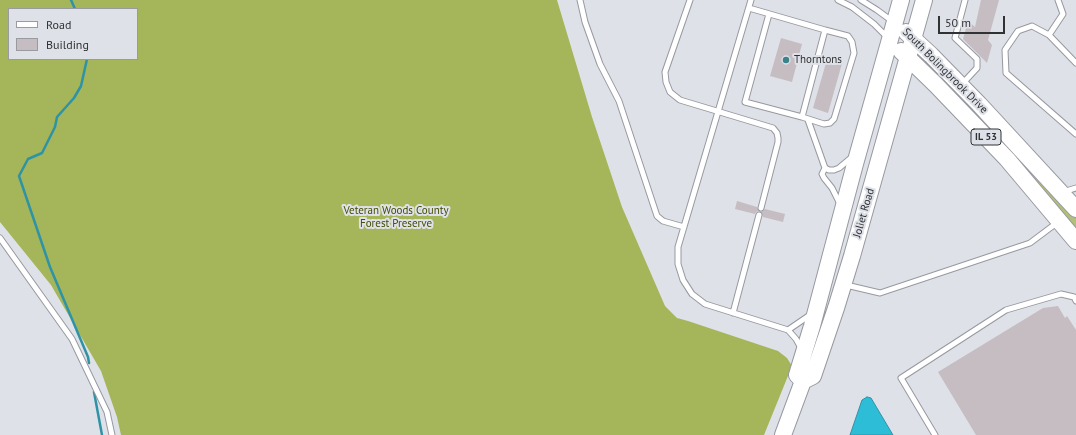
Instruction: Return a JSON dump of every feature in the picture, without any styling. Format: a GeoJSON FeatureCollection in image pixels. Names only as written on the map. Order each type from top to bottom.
{"type":"FeatureCollection","features":[{"type":"Feature","properties":{"kind":"main road","name":"Joliet Road"},"geometry":{"type":"LineString","coordinates":[[803,382],[798,375],[901,0]]}},
{"type":"Feature","properties":{"kind":"main road","name":"Joliet Road"},"geometry":{"type":"LineString","coordinates":[[783,435],[803,382],[813,376],[843,285],[924,0]]}},
{"type":"Feature","properties":{"kind":"main road","name":"South Bolingbrook Drive"},"geometry":{"type":"LineString","coordinates":[[895,22],[1069,190],[1076,209]]}},
{"type":"Feature","properties":{"kind":"main road","name":"South Bolingbrook Drive"},"geometry":{"type":"LineString","coordinates":[[890,40],[986,136],[1076,241]]}},
{"type":"Feature","properties":{"kind":"lane"},"geometry":{"type":"LineString","coordinates":[[580,0],[585,22],[600,64],[619,101],[657,216],[663,221],[684,227]]}},
{"type":"Feature","properties":{"kind":"lane"},"geometry":{"type":"LineString","coordinates":[[690,0],[665,72],[666,82],[670,92],[680,100],[773,128],[777,133],[778,142],[761,208]]}},
{"type":"Feature","properties":{"kind":"lane"},"geometry":{"type":"LineString","coordinates":[[751,0],[678,247],[678,264],[683,280],[692,294],[705,304],[788,330],[796,339],[804,353]]}},
{"type":"Feature","properties":{"kind":"lane"},"geometry":{"type":"LineString","coordinates":[[838,0],[852,7],[874,24],[890,40]]}},
{"type":"Feature","properties":{"kind":"lane"},"geometry":{"type":"LineString","coordinates":[[861,0],[895,22]]}},
{"type":"Feature","properties":{"kind":"lane"},"geometry":{"type":"LineString","coordinates":[[961,86],[977,68],[976,60],[955,38],[965,0]]}},
{"type":"Feature","properties":{"kind":"lane"},"geometry":{"type":"LineString","coordinates":[[1048,35],[1063,14],[1058,0]]}},
{"type":"Feature","properties":{"kind":"lane"},"geometry":{"type":"LineString","coordinates":[[749,8],[848,36],[852,42],[854,53],[834,119],[830,123],[824,124],[745,102],[769,14]]}},
{"type":"Feature","properties":{"kind":"lane"},"geometry":{"type":"LineString","coordinates":[[1076,62],[1048,35],[1032,26],[1018,31],[1005,50],[1006,73],[1076,134]]}},
{"type":"Feature","properties":{"kind":"lane"},"geometry":{"type":"LineString","coordinates":[[802,118],[825,30]]}},
{"type":"Feature","properties":{"kind":"lane"},"geometry":{"type":"LineString","coordinates":[[808,120],[825,168],[822,174],[840,202],[842,211]]}},
{"type":"Feature","properties":{"kind":"lane"},"geometry":{"type":"LineString","coordinates":[[825,168],[829,170],[839,168],[858,153]]}},
{"type":"Feature","properties":{"kind":"lane"},"geometry":{"type":"LineString","coordinates":[[733,312],[759,215]]}},
{"type":"Feature","properties":{"kind":"lane"},"geometry":{"type":"LineString","coordinates":[[843,285],[880,293],[1030,243],[1060,221]]}},
{"type":"Feature","properties":{"kind":"lane"},"geometry":{"type":"LineString","coordinates":[[0,238],[72,340],[107,412],[112,435]]}},
{"type":"Feature","properties":{"kind":"lane"},"geometry":{"type":"LineString","coordinates":[[935,435],[901,378],[1006,310],[1061,294],[1074,297],[1076,301]]}},
{"type":"Feature","properties":{"kind":"lane"},"geometry":{"type":"LineString","coordinates":[[788,330],[817,310]]}},
{"type":"Feature","properties":{"kind":"green space","name":"Veteran Woods County Forest Preserve"},"geometry":{"type":"Polygon","coordinates":[[[0,0],[557,0],[592,117],[622,207],[665,306],[677,318],[778,351],[787,358],[792,366],[764,435],[121,435],[117,417],[101,371],[51,285],[0,222],[0,0]]]}},
{"type":"Feature","properties":{"kind":"green space"},"geometry":{"type":"Polygon","coordinates":[[[1002,144],[1076,218],[1076,233],[1002,144]]]}},
{"type":"Feature","properties":{"kind":"water"},"geometry":{"type":"Polygon","coordinates":[[[867,397],[871,398],[893,435],[850,435],[862,400],[867,397]]]}},
{"type":"Feature","properties":{"kind":"building"},"geometry":{"type":"Polygon","coordinates":[[[981,0],[999,0],[988,40],[992,45],[987,63],[963,39],[968,21],[975,27],[981,0]]]}},
{"type":"Feature","properties":{"kind":"building","name":"Thorntons"},"geometry":{"type":"Polygon","coordinates":[[[781,38],[802,44],[792,82],[770,76],[781,38]]]}},
{"type":"Feature","properties":{"kind":"building","name":"Thorntons"},"geometry":{"type":"Polygon","coordinates":[[[828,56],[843,60],[828,113],[813,108],[828,56]]]}},
{"type":"Feature","properties":{"kind":"building"},"geometry":{"type":"Polygon","coordinates":[[[737,201],[757,207],[759,211],[755,214],[735,209],[737,201]]]}},
{"type":"Feature","properties":{"kind":"building"},"geometry":{"type":"Polygon","coordinates":[[[765,209],[785,214],[783,222],[763,217],[761,212],[765,209]]]}},
{"type":"Feature","properties":{"kind":"building"},"geometry":{"type":"Polygon","coordinates":[[[1058,306],[1065,318],[1067,316],[1076,330],[1076,435],[976,435],[938,372],[1043,308],[1058,306]]]}},
{"type":"Feature","properties":{"kind":"waterway"},"geometry":{"type":"LineString","coordinates":[[71,0],[75,8]]}},
{"type":"Feature","properties":{"kind":"waterway"},"geometry":{"type":"LineString","coordinates":[[87,60],[81,86],[74,98],[57,117],[55,127],[42,153],[28,159],[19,176],[50,267],[88,357],[89,363]]}},
{"type":"Feature","properties":{"kind":"waterway"},"geometry":{"type":"LineString","coordinates":[[94,392],[102,435]]}},
{"type":"Feature","properties":{"kind":"place","name":"Thorntons"},"geometry":{"type":"Point","coordinates":[786,60]}}]}
